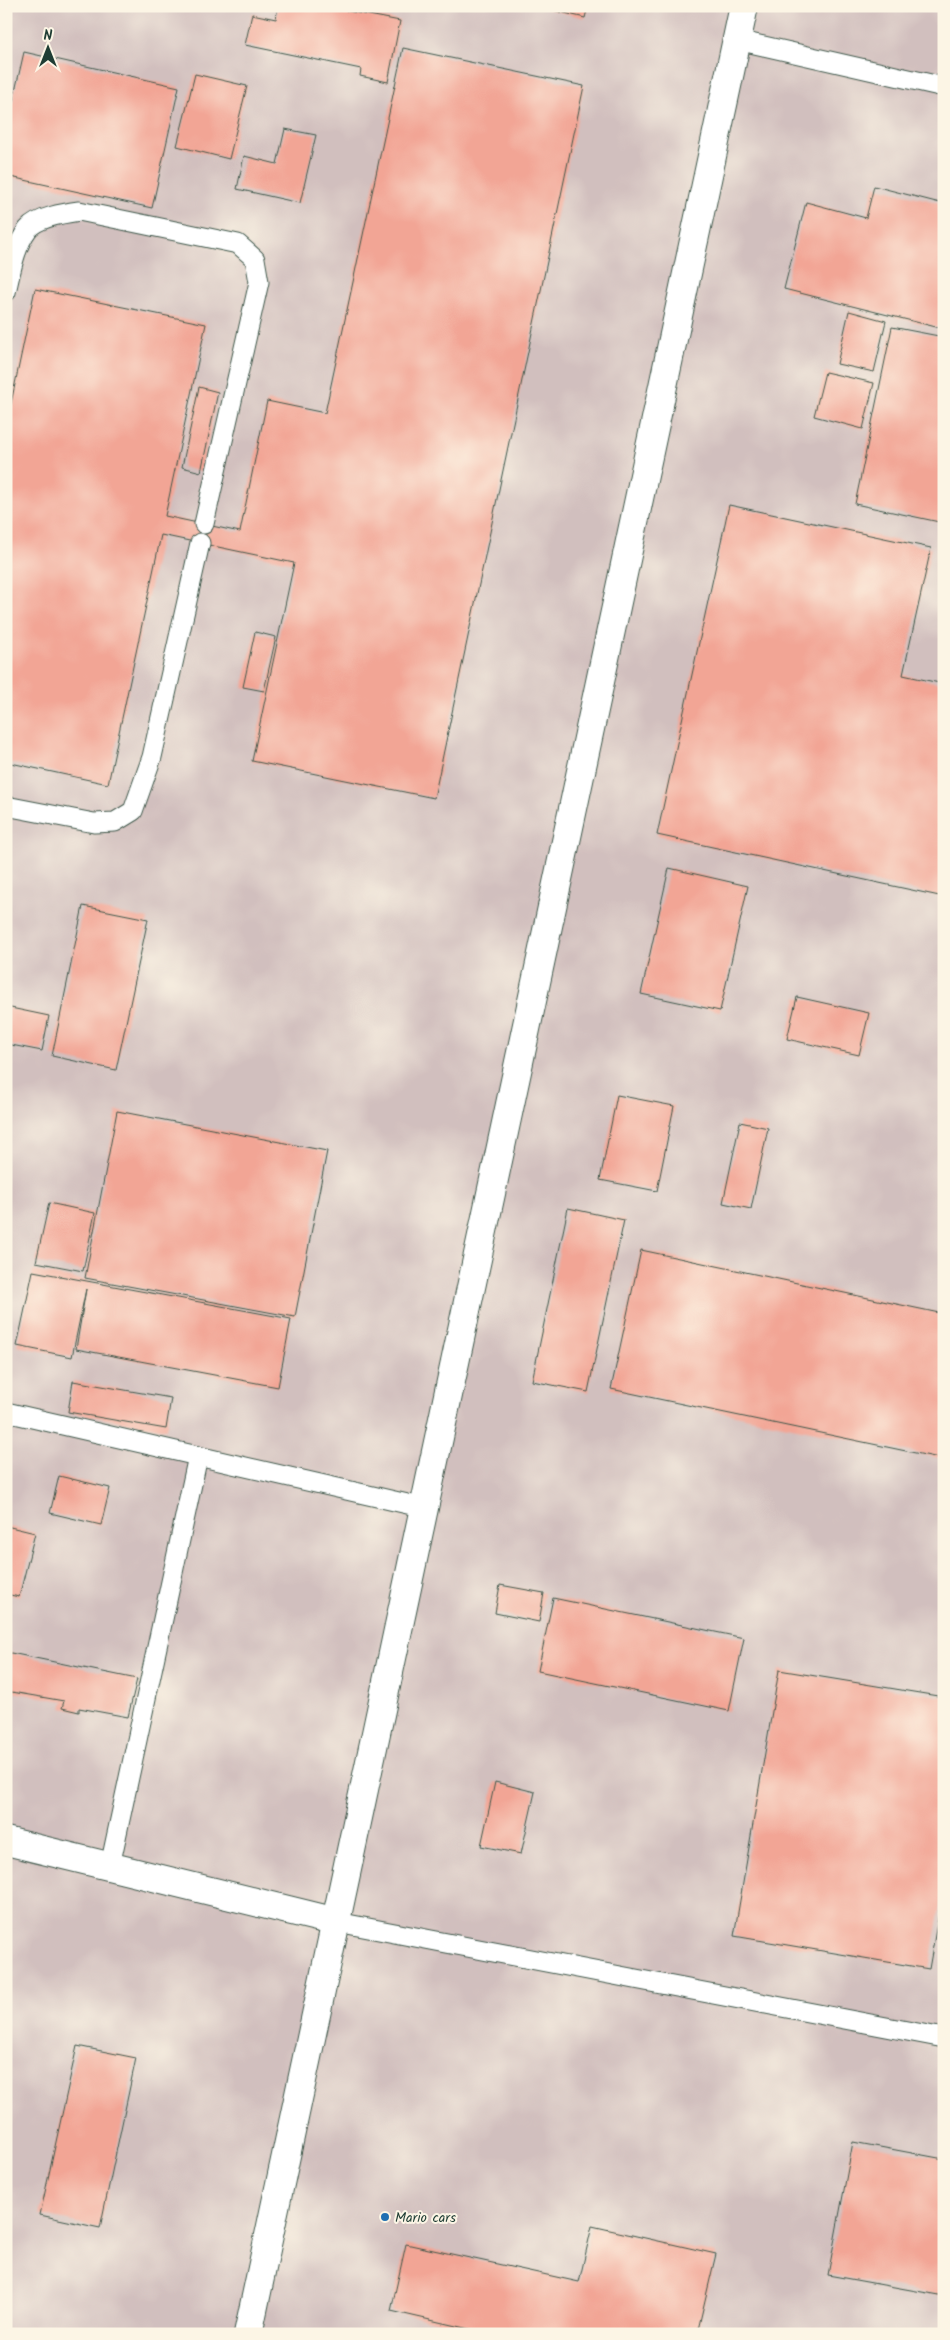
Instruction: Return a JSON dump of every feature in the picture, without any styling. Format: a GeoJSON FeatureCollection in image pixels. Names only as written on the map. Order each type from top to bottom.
{"type":"FeatureCollection","features":[{"type":"Feature","properties":{"kind":"street"},"geometry":{"type":"LineString","coordinates":[[248,2334],[426,1508],[744,6]]}},
{"type":"Feature","properties":{"kind":"street"},"geometry":{"type":"LineString","coordinates":[[6,1841],[337,1922]]}},
{"type":"Feature","properties":{"kind":"lane"},"geometry":{"type":"LineString","coordinates":[[737,40],[944,87]]}},
{"type":"Feature","properties":{"kind":"lane"},"geometry":{"type":"LineString","coordinates":[[6,292],[13,260],[29,228],[55,214],[79,211],[238,244],[255,259],[259,282],[204,524]]}},
{"type":"Feature","properties":{"kind":"lane"},"geometry":{"type":"LineString","coordinates":[[6,806],[94,823],[115,822],[133,811],[152,757],[200,543]]}},
{"type":"Feature","properties":{"kind":"lane"},"geometry":{"type":"LineString","coordinates":[[6,1412],[426,1508]]}},
{"type":"Feature","properties":{"kind":"lane"},"geometry":{"type":"LineString","coordinates":[[110,1866],[198,1456]]}},
{"type":"Feature","properties":{"kind":"lane"},"geometry":{"type":"LineString","coordinates":[[337,1922],[944,2038]]}},
{"type":"Feature","properties":{"kind":"shaded area"},"geometry":{"type":"Polygon","coordinates":[[[6,6],[944,6],[944,2334],[6,2334],[6,6]]]}},
{"type":"Feature","properties":{"kind":"building"},"geometry":{"type":"Polygon","coordinates":[[[278,6],[322,6],[400,21],[388,82],[360,76],[361,69],[245,45],[252,14],[276,19],[278,6]]]}},
{"type":"Feature","properties":{"kind":"building"},"geometry":{"type":"Polygon","coordinates":[[[536,6],[588,6],[585,18],[536,6]]]}},
{"type":"Feature","properties":{"kind":"building"},"geometry":{"type":"Polygon","coordinates":[[[403,48],[584,86],[434,798],[252,761],[294,563],[161,535],[108,784],[6,762],[6,427],[35,289],[206,324],[165,516],[240,532],[267,401],[325,413],[403,48]]]}},
{"type":"Feature","properties":{"kind":"building"},"geometry":{"type":"Polygon","coordinates":[[[24,52],[179,87],[152,208],[6,176],[6,131],[24,52]]]}},
{"type":"Feature","properties":{"kind":"building"},"geometry":{"type":"Polygon","coordinates":[[[195,74],[247,86],[229,159],[177,146],[195,74]]]}},
{"type":"Feature","properties":{"kind":"building"},"geometry":{"type":"Polygon","coordinates":[[[285,129],[316,135],[300,203],[237,189],[244,156],[277,164],[285,129]]]}},
{"type":"Feature","properties":{"kind":"building"},"geometry":{"type":"Polygon","coordinates":[[[874,186],[944,204],[944,329],[784,289],[806,202],[866,218],[874,186]]]}},
{"type":"Feature","properties":{"kind":"building"},"geometry":{"type":"Polygon","coordinates":[[[849,311],[886,321],[874,372],[837,364],[849,311]]]}},
{"type":"Feature","properties":{"kind":"building"},"geometry":{"type":"Polygon","coordinates":[[[892,327],[944,337],[944,523],[855,504],[892,327]]]}},
{"type":"Feature","properties":{"kind":"building"},"geometry":{"type":"Polygon","coordinates":[[[825,372],[874,383],[863,429],[814,416],[825,372]]]}},
{"type":"Feature","properties":{"kind":"building"},"geometry":{"type":"Polygon","coordinates":[[[199,387],[218,392],[201,472],[182,467],[199,387]]]}},
{"type":"Feature","properties":{"kind":"building"},"geometry":{"type":"Polygon","coordinates":[[[729,505],[931,548],[903,675],[944,684],[944,897],[657,835],[729,505]]]}},
{"type":"Feature","properties":{"kind":"building"},"geometry":{"type":"Polygon","coordinates":[[[255,632],[276,637],[264,691],[243,687],[255,632]]]}},
{"type":"Feature","properties":{"kind":"building"},"geometry":{"type":"Polygon","coordinates":[[[669,868],[748,886],[720,1011],[641,994],[669,868]]]}},
{"type":"Feature","properties":{"kind":"building"},"geometry":{"type":"Polygon","coordinates":[[[83,906],[148,919],[116,1070],[52,1056],[83,906]]]}},
{"type":"Feature","properties":{"kind":"building"},"geometry":{"type":"Polygon","coordinates":[[[797,997],[869,1013],[859,1055],[787,1039],[797,997]]]}},
{"type":"Feature","properties":{"kind":"building"},"geometry":{"type":"Polygon","coordinates":[[[6,1007],[49,1016],[42,1051],[6,1044],[6,1007]]]}},
{"type":"Feature","properties":{"kind":"building"},"geometry":{"type":"Polygon","coordinates":[[[617,1095],[674,1106],[657,1191],[600,1180],[617,1095]]]}},
{"type":"Feature","properties":{"kind":"building"},"geometry":{"type":"Polygon","coordinates":[[[117,1111],[327,1151],[295,1317],[85,1278],[117,1111]]]}},
{"type":"Feature","properties":{"kind":"building"},"geometry":{"type":"Polygon","coordinates":[[[740,1122],[768,1128],[751,1209],[723,1203],[740,1122]]]}},
{"type":"Feature","properties":{"kind":"building"},"geometry":{"type":"Polygon","coordinates":[[[49,1203],[95,1213],[83,1271],[36,1262],[49,1203]]]}},
{"type":"Feature","properties":{"kind":"building"},"geometry":{"type":"Polygon","coordinates":[[[568,1208],[624,1220],[588,1392],[532,1381],[568,1208]]]}},
{"type":"Feature","properties":{"kind":"building"},"geometry":{"type":"Polygon","coordinates":[[[641,1250],[944,1314],[944,1459],[611,1389],[641,1250]]]}},
{"type":"Feature","properties":{"kind":"building"},"geometry":{"type":"Polygon","coordinates":[[[33,1271],[291,1319],[278,1387],[76,1349],[86,1289],[72,1357],[17,1346],[33,1271]]]}},
{"type":"Feature","properties":{"kind":"building"},"geometry":{"type":"Polygon","coordinates":[[[73,1381],[171,1398],[166,1429],[68,1412],[73,1381]]]}},
{"type":"Feature","properties":{"kind":"building"},"geometry":{"type":"Polygon","coordinates":[[[59,1476],[110,1488],[101,1525],[50,1513],[59,1476]]]}},
{"type":"Feature","properties":{"kind":"building"},"geometry":{"type":"Polygon","coordinates":[[[6,1526],[35,1533],[19,1597],[6,1594],[6,1526]]]}},
{"type":"Feature","properties":{"kind":"building"},"geometry":{"type":"Polygon","coordinates":[[[500,1585],[544,1593],[539,1622],[495,1613],[500,1585]]]}},
{"type":"Feature","properties":{"kind":"building"},"geometry":{"type":"Polygon","coordinates":[[[553,1598],[744,1638],[729,1711],[538,1671],[553,1598]]]}},
{"type":"Feature","properties":{"kind":"building"},"geometry":{"type":"Polygon","coordinates":[[[6,1652],[137,1679],[128,1717],[79,1708],[79,1712],[62,1708],[64,1701],[6,1691],[6,1652]]]}},
{"type":"Feature","properties":{"kind":"building"},"geometry":{"type":"Polygon","coordinates":[[[779,1670],[944,1697],[944,1884],[929,1969],[734,1936],[779,1670]]]}},
{"type":"Feature","properties":{"kind":"building"},"geometry":{"type":"Polygon","coordinates":[[[495,1782],[535,1792],[521,1854],[481,1846],[495,1782]]]}},
{"type":"Feature","properties":{"kind":"building"},"geometry":{"type":"Polygon","coordinates":[[[77,2046],[136,2058],[100,2228],[40,2215],[77,2046]]]}},
{"type":"Feature","properties":{"kind":"building"},"geometry":{"type":"Polygon","coordinates":[[[853,2142],[944,2159],[944,2296],[828,2275],[853,2142]]]}},
{"type":"Feature","properties":{"kind":"building"},"geometry":{"type":"Polygon","coordinates":[[[592,2226],[716,2254],[697,2334],[491,2334],[391,2311],[406,2244],[579,2282],[592,2226]]]}},
{"type":"Feature","properties":{"kind":"place","name":"Mario cars"},"geometry":{"type":"Point","coordinates":[385,2217]}}]}
